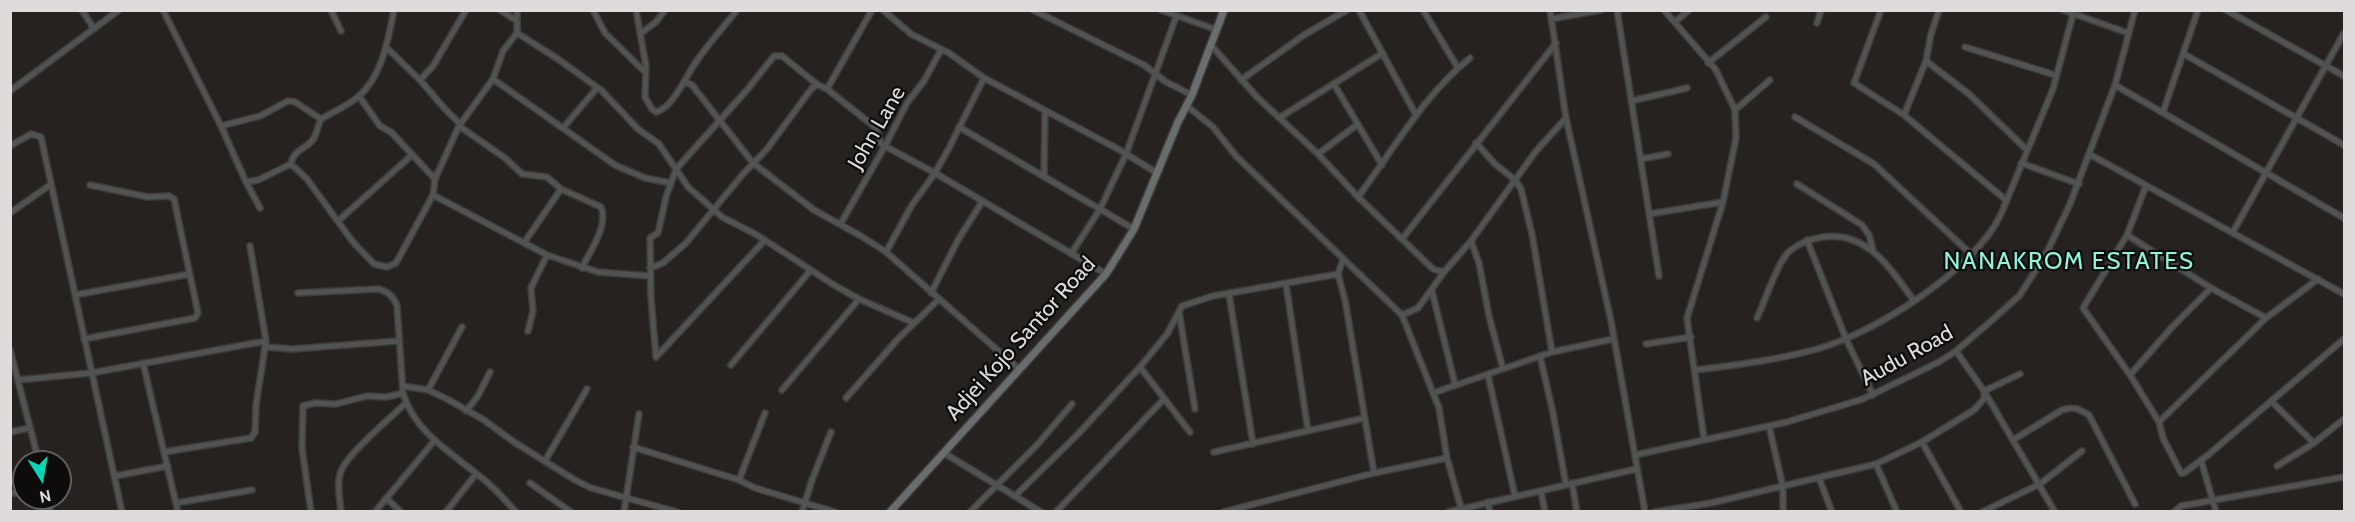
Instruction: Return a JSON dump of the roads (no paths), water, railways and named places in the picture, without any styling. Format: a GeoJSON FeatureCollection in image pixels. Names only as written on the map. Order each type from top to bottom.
{"type":"FeatureCollection","features":[{"type":"Feature","properties":{"kind":"street"},"geometry":{"type":"LineString","coordinates":[[82,10],[94,29]]}},
{"type":"Feature","properties":{"kind":"street"},"geometry":{"type":"LineString","coordinates":[[10,91],[119,10]]}},
{"type":"Feature","properties":{"kind":"street"},"geometry":{"type":"LineString","coordinates":[[163,10],[260,208]]}},
{"type":"Feature","properties":{"kind":"street"},"geometry":{"type":"LineString","coordinates":[[331,10],[341,31]]}},
{"type":"Feature","properties":{"kind":"street"},"geometry":{"type":"LineString","coordinates":[[291,164],[292,158],[299,150],[315,138],[321,119],[359,96],[372,79],[387,48],[394,10]]}},
{"type":"Feature","properties":{"kind":"street"},"geometry":{"type":"LineString","coordinates":[[420,80],[433,66],[466,10]]}},
{"type":"Feature","properties":{"kind":"street"},"geometry":{"type":"LineString","coordinates":[[500,10],[517,16]]}},
{"type":"Feature","properties":{"kind":"street"},"geometry":{"type":"LineString","coordinates":[[291,164],[307,179],[352,242],[374,264],[392,266],[410,240],[433,195],[435,178],[460,125],[492,80],[503,51],[517,33],[517,16],[524,10]]}},
{"type":"Feature","properties":{"kind":"street"},"geometry":{"type":"LineString","coordinates":[[593,10],[605,33],[645,72]]}},
{"type":"Feature","properties":{"kind":"street"},"geometry":{"type":"LineString","coordinates":[[636,10],[645,72],[645,97],[656,112],[662,111],[685,82],[696,62],[737,10]]}},
{"type":"Feature","properties":{"kind":"street"},"geometry":{"type":"LineString","coordinates":[[640,34],[656,22],[665,10]]}},
{"type":"Feature","properties":{"kind":"street"},"geometry":{"type":"LineString","coordinates":[[827,89],[872,10]]}},
{"type":"Feature","properties":{"kind":"street"},"geometry":{"type":"LineString","coordinates":[[883,10],[911,34],[984,78],[1157,173]]}},
{"type":"Feature","properties":{"kind":"street"},"geometry":{"type":"LineString","coordinates":[[1033,10],[1144,64],[1155,75],[1192,95]]}},
{"type":"Feature","properties":{"kind":"street"},"geometry":{"type":"LineString","coordinates":[[1050,19],[1053,10]]}},
{"type":"Feature","properties":{"kind":"street"},"geometry":{"type":"LineString","coordinates":[[1161,10],[1217,30]]}},
{"type":"Feature","properties":{"kind":"street","name":"Adjei Kojo Santor Road"},"geometry":{"type":"LineString","coordinates":[[890,512],[1106,274],[1134,229],[1178,122],[1192,95],[1224,10]]}},
{"type":"Feature","properties":{"kind":"street"},"geometry":{"type":"LineString","coordinates":[[1241,80],[1304,35],[1347,10]]}},
{"type":"Feature","properties":{"kind":"street"},"geometry":{"type":"LineString","coordinates":[[1359,10],[1416,115]]}},
{"type":"Feature","properties":{"kind":"street"},"geometry":{"type":"LineString","coordinates":[[1423,10],[1458,68]]}},
{"type":"Feature","properties":{"kind":"street"},"geometry":{"type":"LineString","coordinates":[[1550,10],[1566,118],[1578,161],[1645,512]]}},
{"type":"Feature","properties":{"kind":"street"},"geometry":{"type":"LineString","coordinates":[[1551,19],[1601,10]]}},
{"type":"Feature","properties":{"kind":"street"},"geometry":{"type":"LineString","coordinates":[[1617,10],[1659,276]]}},
{"type":"Feature","properties":{"kind":"street"},"geometry":{"type":"LineString","coordinates":[[1664,10],[1718,74],[1735,110],[1736,138],[1724,202],[1688,318],[1704,440]]}},
{"type":"Feature","properties":{"kind":"street"},"geometry":{"type":"LineString","coordinates":[[1675,22],[1689,10]]}},
{"type":"Feature","properties":{"kind":"street"},"geometry":{"type":"LineString","coordinates":[[1817,23],[1821,10]]}},
{"type":"Feature","properties":{"kind":"street"},"geometry":{"type":"LineString","coordinates":[[1881,10],[1854,83],[1904,115],[2006,200]]}},
{"type":"Feature","properties":{"kind":"street"},"geometry":{"type":"LineString","coordinates":[[1904,115],[1926,61],[1931,34],[1939,10]]}},
{"type":"Feature","properties":{"kind":"street"},"geometry":{"type":"LineString","coordinates":[[2063,10],[2128,33]]}},
{"type":"Feature","properties":{"kind":"street","name":"Audu Road"},"geometry":{"type":"LineString","coordinates":[[1635,455],[1817,415],[1873,395],[1916,375],[1956,351],[2020,295],[2047,252],[2079,184],[2115,85],[2135,10]]}},
{"type":"Feature","properties":{"kind":"street"},"geometry":{"type":"LineString","coordinates":[[2163,112],[2198,10]]}},
{"type":"Feature","properties":{"kind":"street"},"geometry":{"type":"LineString","coordinates":[[2226,10],[2344,76]]}},
{"type":"Feature","properties":{"kind":"street"},"geometry":{"type":"LineString","coordinates":[[1695,370],[1756,363],[1819,349],[1846,339],[1914,301],[1972,255],[1994,230],[2053,89],[2073,14]]}},
{"type":"Feature","properties":{"kind":"street"},"geometry":{"type":"LineString","coordinates":[[1071,254],[1100,209],[1126,154],[1176,17]]}},
{"type":"Feature","properties":{"kind":"street"},"geometry":{"type":"LineString","coordinates":[[1708,63],[1766,17]]}},
{"type":"Feature","properties":{"kind":"street"},"geometry":{"type":"LineString","coordinates":[[517,33],[597,87],[638,129],[659,144],[696,196],[714,210],[859,299],[914,323]]}},
{"type":"Feature","properties":{"kind":"street"},"geometry":{"type":"LineString","coordinates":[[2233,232],[2344,33]]}},
{"type":"Feature","properties":{"kind":"street"},"geometry":{"type":"LineString","coordinates":[[1402,239],[1556,43]]}},
{"type":"Feature","properties":{"kind":"street"},"geometry":{"type":"LineString","coordinates":[[1211,45],[1241,80],[1318,154],[1358,197],[1433,269],[1444,272]]}},
{"type":"Feature","properties":{"kind":"street"},"geometry":{"type":"LineString","coordinates":[[1965,47],[2055,75]]}},
{"type":"Feature","properties":{"kind":"street"},"geometry":{"type":"LineString","coordinates":[[387,48],[420,80],[460,125],[505,158],[522,174],[548,177],[561,189],[601,207],[603,213],[600,231],[582,268]]}},
{"type":"Feature","properties":{"kind":"street","name":"John Lane"},"geometry":{"type":"LineString","coordinates":[[841,224],[907,103],[924,81],[941,50]]}},
{"type":"Feature","properties":{"kind":"street"},"geometry":{"type":"LineString","coordinates":[[1279,118],[1383,53]]}},
{"type":"Feature","properties":{"kind":"street"},"geometry":{"type":"LineString","coordinates":[[2184,54],[2344,145]]}},
{"type":"Feature","properties":{"kind":"street"},"geometry":{"type":"LineString","coordinates":[[764,241],[656,357],[650,276],[650,238],[658,233],[666,196],[676,169],[774,56],[782,56],[876,128],[880,141],[885,146],[1106,274]]}},
{"type":"Feature","properties":{"kind":"street"},"geometry":{"type":"LineString","coordinates":[[1358,197],[1416,115],[1458,68],[1470,58]]}},
{"type":"Feature","properties":{"kind":"street"},"geometry":{"type":"LineString","coordinates":[[1926,61],[1969,94],[2027,150]]}},
{"type":"Feature","properties":{"kind":"street"},"geometry":{"type":"LineString","coordinates":[[886,252],[912,205],[935,173],[984,78]]}},
{"type":"Feature","properties":{"kind":"street"},"geometry":{"type":"LineString","coordinates":[[492,80],[615,165],[645,178],[671,183]]}},
{"type":"Feature","properties":{"kind":"street"},"geometry":{"type":"LineString","coordinates":[[1735,110],[1770,80]]}},
{"type":"Feature","properties":{"kind":"street"},"geometry":{"type":"LineString","coordinates":[[685,82],[692,86],[753,163],[814,210],[886,252],[1020,370]]}},
{"type":"Feature","properties":{"kind":"street"},"geometry":{"type":"LineString","coordinates":[[1334,84],[1382,165]]}},
{"type":"Feature","properties":{"kind":"street"},"geometry":{"type":"LineString","coordinates":[[650,268],[663,263],[686,243],[753,163],[767,150],[812,88],[818,85]]}},
{"type":"Feature","properties":{"kind":"street"},"geometry":{"type":"LineString","coordinates":[[2115,85],[2344,218]]}},
{"type":"Feature","properties":{"kind":"street"},"geometry":{"type":"LineString","coordinates":[[564,128],[597,87]]}},
{"type":"Feature","properties":{"kind":"street"},"geometry":{"type":"LineString","coordinates":[[1631,101],[1687,88]]}},
{"type":"Feature","properties":{"kind":"street"},"geometry":{"type":"LineString","coordinates":[[359,96],[380,126],[392,132],[435,178]]}},
{"type":"Feature","properties":{"kind":"street"},"geometry":{"type":"LineString","coordinates":[[221,126],[260,116],[288,101],[295,102],[321,119]]}},
{"type":"Feature","properties":{"kind":"street"},"geometry":{"type":"LineString","coordinates":[[1187,106],[1213,127],[1236,156],[1402,315],[1439,408],[1447,458],[1461,508]]}},
{"type":"Feature","properties":{"kind":"street"},"geometry":{"type":"LineString","coordinates":[[1044,177],[1046,112]]}},
{"type":"Feature","properties":{"kind":"street"},"geometry":{"type":"LineString","coordinates":[[1795,117],[1874,164],[1972,255]]}},
{"type":"Feature","properties":{"kind":"street"},"geometry":{"type":"LineString","coordinates":[[1402,315],[1418,308],[1444,272],[1471,241],[1536,151],[1566,118]]}},
{"type":"Feature","properties":{"kind":"street"},"geometry":{"type":"LineString","coordinates":[[1318,154],[1358,124]]}},
{"type":"Feature","properties":{"kind":"street"},"geometry":{"type":"LineString","coordinates":[[959,127],[1134,229]]}},
{"type":"Feature","properties":{"kind":"street"},"geometry":{"type":"LineString","coordinates":[[10,146],[31,134],[40,137],[122,512]]}},
{"type":"Feature","properties":{"kind":"street"},"geometry":{"type":"LineString","coordinates":[[1476,143],[1495,164],[1515,180],[1525,200],[1552,352]]}},
{"type":"Feature","properties":{"kind":"street"},"geometry":{"type":"LineString","coordinates":[[1641,159],[1668,154]]}},
{"type":"Feature","properties":{"kind":"street"},"geometry":{"type":"LineString","coordinates":[[2088,154],[2344,294]]}},
{"type":"Feature","properties":{"kind":"street"},"geometry":{"type":"LineString","coordinates":[[338,221],[412,155]]}},
{"type":"Feature","properties":{"kind":"street"},"geometry":{"type":"LineString","coordinates":[[2021,163],[2079,184]]}},
{"type":"Feature","properties":{"kind":"street"},"geometry":{"type":"LineString","coordinates":[[246,182],[258,180],[291,164]]}},
{"type":"Feature","properties":{"kind":"street"},"geometry":{"type":"LineString","coordinates":[[10,213],[50,184]]}},
{"type":"Feature","properties":{"kind":"street"},"geometry":{"type":"LineString","coordinates":[[1797,184],[1862,225],[1869,236],[1873,250]]}},
{"type":"Feature","properties":{"kind":"street"},"geometry":{"type":"LineString","coordinates":[[84,339],[195,318],[198,307],[174,199],[169,196],[148,197],[90,185]]}},
{"type":"Feature","properties":{"kind":"street"},"geometry":{"type":"LineString","coordinates":[[2146,186],[2127,235],[2082,308],[2130,375],[2159,423],[2163,438],[2178,470],[2184,473],[2201,460],[2344,339]]}},
{"type":"Feature","properties":{"kind":"street"},"geometry":{"type":"LineString","coordinates":[[524,243],[561,189]]}},
{"type":"Feature","properties":{"kind":"street"},"geometry":{"type":"LineString","coordinates":[[433,195],[547,255],[598,272],[650,276]]}},
{"type":"Feature","properties":{"kind":"street"},"geometry":{"type":"LineString","coordinates":[[931,293],[958,240],[982,202]]}},
{"type":"Feature","properties":{"kind":"street"},"geometry":{"type":"LineString","coordinates":[[1649,214],[1724,202]]}},
{"type":"Feature","properties":{"kind":"street"},"geometry":{"type":"LineString","coordinates":[[2127,235],[2211,288],[2266,318]]}},
{"type":"Feature","properties":{"kind":"street"},"geometry":{"type":"LineString","coordinates":[[1757,318],[1786,253],[1807,240],[1824,236],[1851,238],[1873,250],[1893,272],[1914,301]]}},
{"type":"Feature","properties":{"kind":"street"},"geometry":{"type":"LineString","coordinates":[[1807,240],[1846,339],[1873,395]]}},
{"type":"Feature","properties":{"kind":"street"},"geometry":{"type":"LineString","coordinates":[[1471,241],[1479,263],[1489,316],[1503,369]]}},
{"type":"Feature","properties":{"kind":"street"},"geometry":{"type":"LineString","coordinates":[[164,452],[251,438],[255,432],[256,405],[266,344],[250,246]]}},
{"type":"Feature","properties":{"kind":"street"},"geometry":{"type":"LineString","coordinates":[[528,331],[533,310],[531,288],[547,255]]}},
{"type":"Feature","properties":{"kind":"street"},"geometry":{"type":"LineString","coordinates":[[1343,259],[1338,274],[1345,300],[1374,472]]}},
{"type":"Feature","properties":{"kind":"street"},"geometry":{"type":"LineString","coordinates":[[731,365],[810,271]]}},
{"type":"Feature","properties":{"kind":"street"},"geometry":{"type":"LineString","coordinates":[[75,295],[190,274]]}},
{"type":"Feature","properties":{"kind":"street"},"geometry":{"type":"LineString","coordinates":[[1015,496],[1078,434],[1140,367],[1167,334],[1179,310],[1185,304],[1338,274]]}},
{"type":"Feature","properties":{"kind":"street"},"geometry":{"type":"LineString","coordinates":[[2159,423],[2266,318],[2318,279]]}},
{"type":"Feature","properties":{"kind":"street"},"geometry":{"type":"LineString","coordinates":[[1286,284],[1308,431]]}},
{"type":"Feature","properties":{"kind":"street"},"geometry":{"type":"LineString","coordinates":[[2130,375],[2173,326],[2211,288]]}},
{"type":"Feature","properties":{"kind":"street"},"geometry":{"type":"LineString","coordinates":[[298,293],[384,290],[393,298],[397,306],[398,341],[406,403],[422,428],[489,483],[516,512]]}},
{"type":"Feature","properties":{"kind":"street"},"geometry":{"type":"LineString","coordinates":[[1432,291],[1455,384]]}},
{"type":"Feature","properties":{"kind":"street"},"geometry":{"type":"LineString","coordinates":[[1229,294],[1253,444]]}},
{"type":"Feature","properties":{"kind":"street"},"geometry":{"type":"LineString","coordinates":[[782,390],[859,299]]}},
{"type":"Feature","properties":{"kind":"street"},"geometry":{"type":"LineString","coordinates":[[846,398],[938,300]]}},
{"type":"Feature","properties":{"kind":"street"},"geometry":{"type":"LineString","coordinates":[[1179,310],[1195,409]]}},
{"type":"Feature","properties":{"kind":"street"},"geometry":{"type":"LineString","coordinates":[[428,390],[462,327]]}},
{"type":"Feature","properties":{"kind":"street"},"geometry":{"type":"LineString","coordinates":[[1646,344],[1691,337]]}},
{"type":"Feature","properties":{"kind":"street"},"geometry":{"type":"LineString","coordinates":[[1433,393],[1552,352],[1613,339]]}},
{"type":"Feature","properties":{"kind":"street"},"geometry":{"type":"LineString","coordinates":[[18,380],[91,373],[266,344],[293,349],[398,341]]}},
{"type":"Feature","properties":{"kind":"street"},"geometry":{"type":"LineString","coordinates":[[10,350],[13,371],[18,380],[36,450]]}},
{"type":"Feature","properties":{"kind":"street"},"geometry":{"type":"LineString","coordinates":[[1956,351],[1984,391],[2055,512]]}},
{"type":"Feature","properties":{"kind":"street"},"geometry":{"type":"LineString","coordinates":[[1540,356],[1577,512]]}},
{"type":"Feature","properties":{"kind":"street"},"geometry":{"type":"LineString","coordinates":[[143,363],[178,512]]}},
{"type":"Feature","properties":{"kind":"street"},"geometry":{"type":"LineString","coordinates":[[1140,367],[1163,400],[1190,432]]}},
{"type":"Feature","properties":{"kind":"street"},"geometry":{"type":"LineString","coordinates":[[466,411],[478,396],[490,372]]}},
{"type":"Feature","properties":{"kind":"street"},"geometry":{"type":"LineString","coordinates":[[1984,391],[2020,374]]}},
{"type":"Feature","properties":{"kind":"street"},"geometry":{"type":"LineString","coordinates":[[1488,375],[1515,496]]}},
{"type":"Feature","properties":{"kind":"street"},"geometry":{"type":"LineString","coordinates":[[545,462],[587,389]]}},
{"type":"Feature","properties":{"kind":"street"},"geometry":{"type":"LineString","coordinates":[[311,512],[302,448],[303,406],[336,404],[368,396],[386,397],[403,390],[428,390],[484,420],[545,462],[591,488],[676,512]]}},
{"type":"Feature","properties":{"kind":"street"},"geometry":{"type":"LineString","coordinates":[[1654,512],[1711,503],[1876,464],[1922,442],[1974,410],[1984,399],[1984,391]]}},
{"type":"Feature","properties":{"kind":"street"},"geometry":{"type":"LineString","coordinates":[[1056,512],[1163,400]]}},
{"type":"Feature","properties":{"kind":"street"},"geometry":{"type":"LineString","coordinates":[[2271,401],[2314,443]]}},
{"type":"Feature","properties":{"kind":"street"},"geometry":{"type":"LineString","coordinates":[[341,512],[339,496],[342,469],[378,429],[406,403]]}},
{"type":"Feature","properties":{"kind":"street"},"geometry":{"type":"LineString","coordinates":[[970,512],[1037,445],[1072,404]]}},
{"type":"Feature","properties":{"kind":"street"},"geometry":{"type":"LineString","coordinates":[[2013,440],[2062,410],[2071,407],[2081,410],[2089,415],[2135,504]]}},
{"type":"Feature","properties":{"kind":"street"},"geometry":{"type":"LineString","coordinates":[[739,480],[765,412]]}},
{"type":"Feature","properties":{"kind":"street"},"geometry":{"type":"LineString","coordinates":[[624,512],[639,414]]}},
{"type":"Feature","properties":{"kind":"street"},"geometry":{"type":"LineString","coordinates":[[1214,452],[1365,418]]}},
{"type":"Feature","properties":{"kind":"street"},"geometry":{"type":"LineString","coordinates":[[2277,466],[2314,443],[2344,419]]}},
{"type":"Feature","properties":{"kind":"street"},"geometry":{"type":"LineString","coordinates":[[1769,426],[1783,487],[1783,512]]}},
{"type":"Feature","properties":{"kind":"street"},"geometry":{"type":"LineString","coordinates":[[10,432],[30,428]]}},
{"type":"Feature","properties":{"kind":"street"},"geometry":{"type":"LineString","coordinates":[[802,512],[831,432]]}},
{"type":"Feature","properties":{"kind":"street"},"geometry":{"type":"LineString","coordinates":[[375,512],[435,440]]}},
{"type":"Feature","properties":{"kind":"street"},"geometry":{"type":"LineString","coordinates":[[1922,442],[1961,512]]}},
{"type":"Feature","properties":{"kind":"street"},"geometry":{"type":"LineString","coordinates":[[633,447],[835,512]]}},
{"type":"Feature","properties":{"kind":"street"},"geometry":{"type":"LineString","coordinates":[[1983,512],[2040,484],[2082,451]]}},
{"type":"Feature","properties":{"kind":"street"},"geometry":{"type":"LineString","coordinates":[[944,453],[1041,512]]}},
{"type":"Feature","properties":{"kind":"street"},"geometry":{"type":"LineString","coordinates":[[1223,512],[1374,472],[1447,458]]}},
{"type":"Feature","properties":{"kind":"street"},"geometry":{"type":"LineString","coordinates":[[2201,460],[2216,512]]}},
{"type":"Feature","properties":{"kind":"street"},"geometry":{"type":"LineString","coordinates":[[1876,464],[1897,512]]}},
{"type":"Feature","properties":{"kind":"street"},"geometry":{"type":"LineString","coordinates":[[115,476],[168,466]]}},
{"type":"Feature","properties":{"kind":"street"},"geometry":{"type":"LineString","coordinates":[[1448,512],[1636,469]]}},
{"type":"Feature","properties":{"kind":"street"},"geometry":{"type":"LineString","coordinates":[[446,512],[476,474]]}},
{"type":"Feature","properties":{"kind":"street"},"geometry":{"type":"LineString","coordinates":[[2174,512],[2181,506],[2344,477]]}},
{"type":"Feature","properties":{"kind":"street"},"geometry":{"type":"LineString","coordinates":[[1819,478],[1832,512]]}},
{"type":"Feature","properties":{"kind":"street"},"geometry":{"type":"LineString","coordinates":[[530,483],[571,512]]}},
{"type":"Feature","properties":{"kind":"street"},"geometry":{"type":"LineString","coordinates":[[176,503],[252,490]]}},
{"type":"Feature","properties":{"kind":"street"},"geometry":{"type":"LineString","coordinates":[[1541,491],[1545,512]]}},
{"type":"Feature","properties":{"kind":"street"},"geometry":{"type":"LineString","coordinates":[[386,498],[401,512]]}},
{"type":"Feature","properties":{"kind":"street"},"geometry":{"type":"LineString","coordinates":[[1488,502],[1490,512]]}},
{"type":"Feature","properties":{"kind":"street"},"geometry":{"type":"LineString","coordinates":[[1711,503],[1711,512]]}},
{"type":"Feature","properties":{"kind":"district","name":"NANAKROM ESTATES"},"geometry":{"type":"Point","coordinates":[2069,262]}}]}
